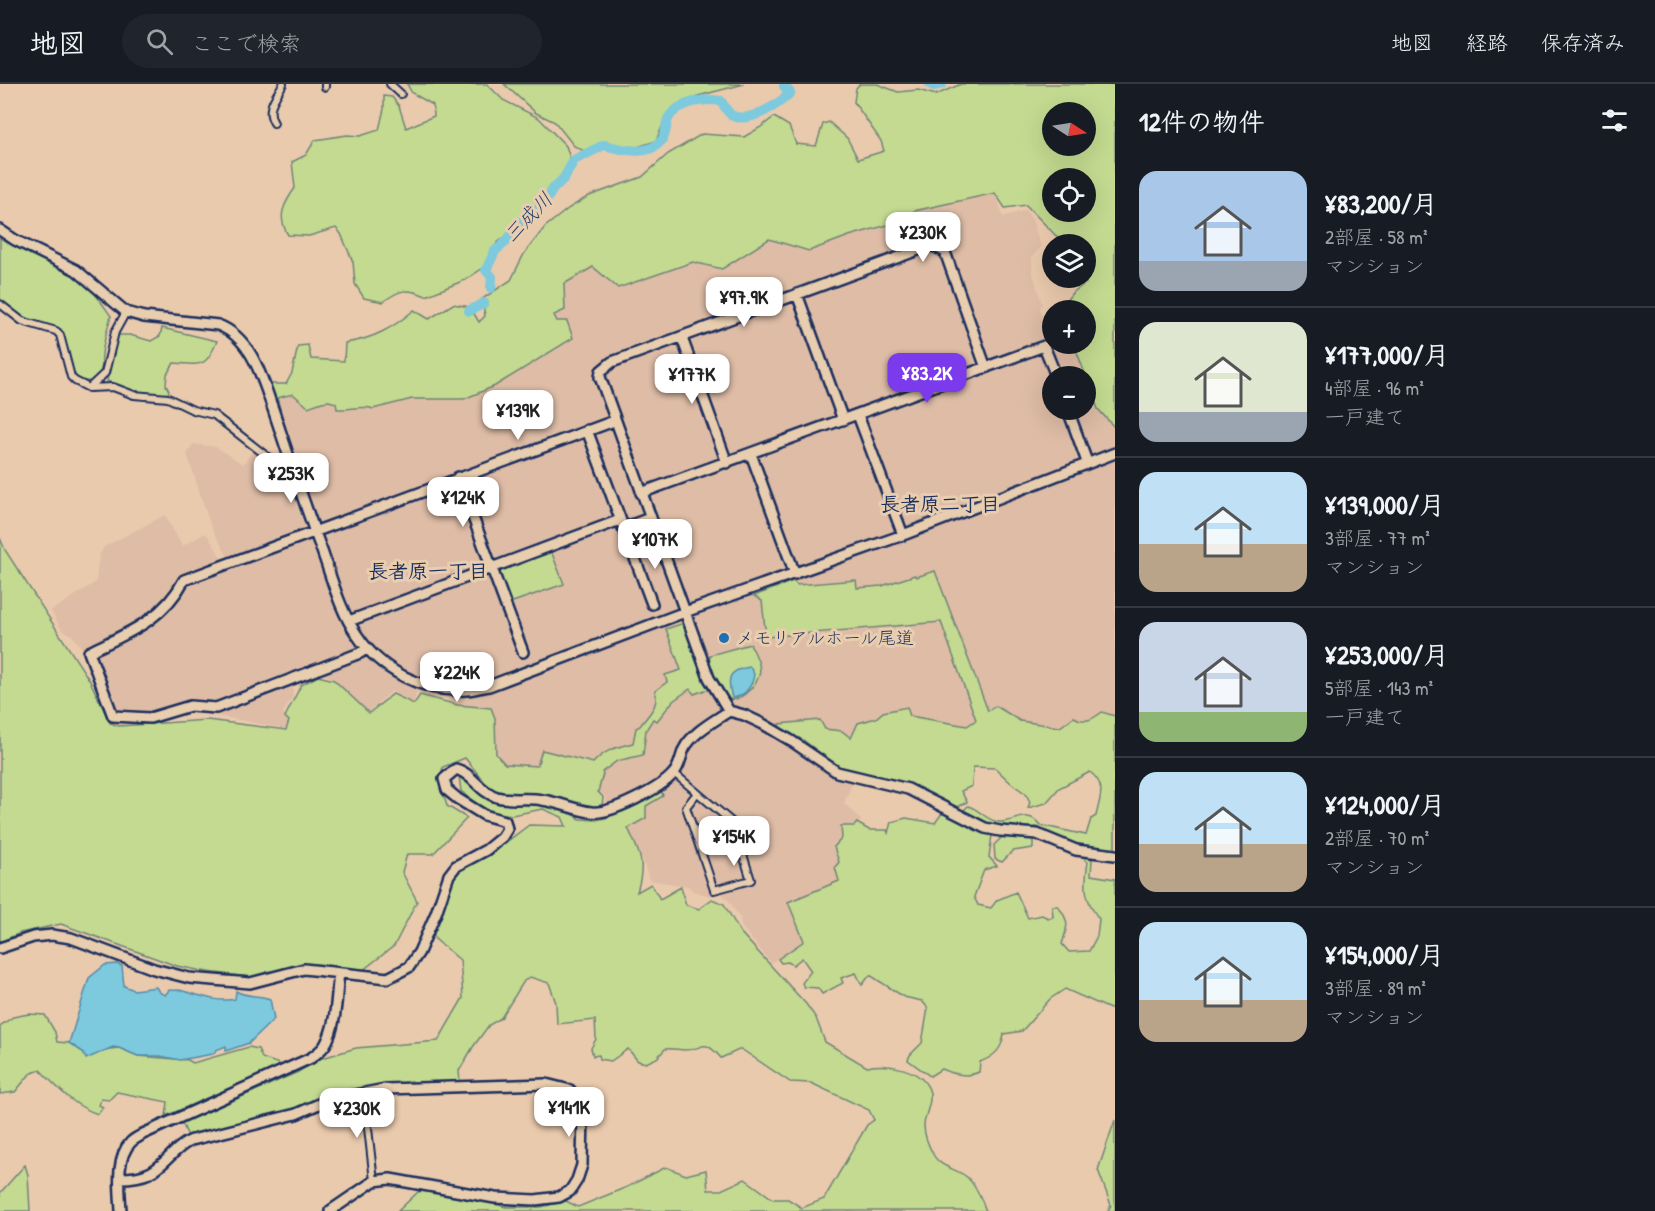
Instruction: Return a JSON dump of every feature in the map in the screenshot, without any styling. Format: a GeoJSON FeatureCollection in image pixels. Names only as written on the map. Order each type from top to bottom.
{"type":"FeatureCollection","features":[{"type":"Feature","properties":{"kind":"street"},"geometry":{"type":"LineString","coordinates":[[274,123],[270,109],[283,84]]}},
{"type":"Feature","properties":{"kind":"street"},"geometry":{"type":"LineString","coordinates":[[390,84],[401,94]]}},
{"type":"Feature","properties":{"kind":"street"},"geometry":{"type":"LineString","coordinates":[[0,230],[23,245],[76,270],[126,312],[144,317],[218,325],[244,343],[249,349],[266,390],[315,533],[356,634],[381,662],[418,683],[441,688],[466,690],[489,686],[685,612],[903,535],[1115,453]]}},
{"type":"Feature","properties":{"kind":"street"},"geometry":{"type":"LineString","coordinates":[[986,368],[945,252],[932,245],[612,362],[601,371],[600,377],[614,421],[709,678],[729,711],[763,724],[837,772],[908,789],[985,828],[1037,834],[1076,850],[1115,855]]}},
{"type":"Feature","properties":{"kind":"street"},"geometry":{"type":"LineString","coordinates":[[797,294],[843,420]]}},
{"type":"Feature","properties":{"kind":"street"},"geometry":{"type":"LineString","coordinates":[[0,304],[22,321],[56,331],[60,335],[71,377],[75,381],[89,388],[113,387],[134,395],[168,398],[193,410],[214,415],[282,468],[293,467]]}},
{"type":"Feature","properties":{"kind":"street"},"geometry":{"type":"LineString","coordinates":[[89,388],[105,373],[115,332],[126,312]]}},
{"type":"Feature","properties":{"kind":"street"},"geometry":{"type":"LineString","coordinates":[[682,338],[727,463]]}},
{"type":"Feature","properties":{"kind":"street"},"geometry":{"type":"LineString","coordinates":[[641,493],[1044,346],[1052,366]]}},
{"type":"Feature","properties":{"kind":"street"},"geometry":{"type":"LineString","coordinates":[[858,415],[903,535]]}},
{"type":"Feature","properties":{"kind":"street"},"geometry":{"type":"LineString","coordinates":[[1072,420],[1087,462]]}},
{"type":"Feature","properties":{"kind":"street"},"geometry":{"type":"LineString","coordinates":[[367,648],[360,653],[216,708],[190,706],[150,718],[114,716],[89,652],[139,628],[175,597],[184,580],[614,421]]}},
{"type":"Feature","properties":{"kind":"street"},"geometry":{"type":"LineString","coordinates":[[587,430],[652,604]]}},
{"type":"Feature","properties":{"kind":"street"},"geometry":{"type":"LineString","coordinates":[[751,454],[795,574]]}},
{"type":"Feature","properties":{"kind":"street"},"geometry":{"type":"LineString","coordinates":[[459,477],[524,652]]}},
{"type":"Feature","properties":{"kind":"street"},"geometry":{"type":"LineString","coordinates":[[349,621],[621,524],[650,518]]}},
{"type":"Feature","properties":{"kind":"street"},"geometry":{"type":"LineString","coordinates":[[0,948],[33,936],[52,935],[71,938],[154,969],[189,978],[250,983],[304,969],[388,978],[409,968],[419,952],[436,913],[449,874],[456,866],[486,850],[502,837],[507,829],[505,821],[484,814],[447,790],[444,779],[456,769],[466,774],[483,791],[497,797],[542,800],[593,812],[607,811],[662,784],[674,774],[680,764],[683,751],[692,737],[729,711]]}},
{"type":"Feature","properties":{"kind":"street"},"geometry":{"type":"LineString","coordinates":[[674,774],[697,793],[733,823],[751,880],[714,890],[687,807],[697,793]]}},
{"type":"Feature","properties":{"kind":"street"},"geometry":{"type":"LineString","coordinates":[[121,1211],[122,1162],[131,1142],[153,1130],[288,1071],[311,1058],[324,1047],[332,1025],[339,973]]}},
{"type":"Feature","properties":{"kind":"street"},"geometry":{"type":"LineString","coordinates":[[120,1178],[133,1178],[150,1173],[182,1144],[192,1140],[296,1114],[328,1100],[385,1089],[546,1084],[570,1090],[583,1110],[580,1173],[570,1191],[559,1197],[535,1200],[495,1198],[390,1179],[374,1181],[330,1211]]}},
{"type":"Feature","properties":{"kind":"street"},"geometry":{"type":"LineString","coordinates":[[364,1093],[374,1181]]}},
{"type":"Feature","properties":{"kind":"shaded area"},"geometry":{"type":"Polygon","coordinates":[[[996,193],[1003,217],[1025,210],[1032,220],[1041,247],[1032,257],[1032,271],[1042,304],[1040,308],[1042,354],[1078,354],[1082,366],[1042,366],[1042,420],[1096,420],[1096,404],[1115,428],[1115,716],[1103,712],[1090,720],[1080,721],[1074,717],[1060,727],[1020,721],[996,706],[967,726],[910,716],[907,707],[883,712],[876,718],[858,723],[852,739],[842,731],[780,729],[803,740],[837,766],[852,771],[853,782],[844,803],[861,820],[834,847],[839,863],[835,867],[840,881],[828,887],[804,941],[771,963],[741,926],[740,918],[721,893],[710,896],[693,891],[688,886],[649,880],[642,858],[627,828],[646,806],[663,797],[614,811],[607,804],[605,796],[598,792],[603,774],[542,750],[538,766],[505,764],[496,754],[495,718],[491,708],[458,705],[459,700],[417,690],[414,703],[392,691],[368,712],[334,679],[318,672],[293,685],[293,697],[283,712],[289,721],[286,729],[192,711],[152,722],[118,725],[111,721],[85,652],[72,635],[62,630],[51,611],[96,582],[99,555],[104,547],[165,515],[182,546],[206,533],[221,557],[228,557],[211,527],[187,454],[193,444],[216,447],[243,464],[254,449],[282,471],[295,465],[283,428],[285,426],[277,398],[293,394],[308,407],[329,401],[357,409],[412,399],[464,399],[495,386],[573,339],[554,315],[565,310],[564,284],[593,267],[618,288],[693,262],[722,269],[769,238],[809,251],[914,211],[996,193]]]}},
{"type":"Feature","properties":{"kind":"green space"},"geometry":{"type":"Polygon","coordinates":[[[407,84],[487,84],[503,100],[539,118],[566,146],[571,161],[567,174],[543,208],[497,243],[483,268],[465,280],[426,296],[404,291],[394,294],[383,302],[364,298],[355,284],[353,262],[336,228],[309,236],[288,235],[282,217],[287,200],[295,188],[292,162],[306,155],[315,140],[347,135],[360,136],[379,130],[384,109],[384,96],[392,97],[399,106],[406,128],[434,116],[433,105],[412,93],[407,84]]]}},
{"type":"Feature","properties":{"kind":"green space"},"geometry":{"type":"Polygon","coordinates":[[[504,84],[744,84],[698,96],[663,124],[656,141],[631,149],[604,145],[586,152],[574,146],[555,122],[536,113],[504,84]]]}},
{"type":"Feature","properties":{"kind":"green space"},"geometry":{"type":"Polygon","coordinates":[[[860,84],[877,84],[898,92],[918,90],[936,95],[961,84],[1115,84],[1115,428],[1096,404],[1096,366],[1082,366],[1078,354],[1096,354],[1096,300],[1067,300],[1079,288],[1096,288],[1096,234],[1054,234],[1043,222],[1096,222],[1096,168],[1042,168],[1042,221],[1026,205],[1005,208],[995,193],[914,211],[912,218],[849,236],[809,251],[769,239],[722,269],[693,262],[618,288],[593,267],[564,284],[565,310],[554,315],[557,321],[567,321],[573,338],[495,386],[464,399],[412,399],[373,409],[365,407],[337,409],[336,403],[329,401],[308,407],[293,394],[277,398],[285,426],[283,428],[264,376],[270,384],[286,384],[292,373],[298,346],[308,345],[311,359],[344,361],[345,343],[365,339],[382,332],[414,310],[429,319],[453,304],[470,307],[479,322],[485,316],[482,299],[511,280],[524,254],[545,227],[589,196],[642,177],[668,154],[702,134],[744,137],[774,117],[789,126],[796,144],[816,146],[823,124],[829,122],[847,138],[858,159],[884,151],[881,141],[854,102],[856,88],[860,84]]]}},
{"type":"Feature","properties":{"kind":"green space"},"geometry":{"type":"Polygon","coordinates":[[[0,236],[76,276],[91,289],[111,316],[103,345],[101,371],[94,380],[82,380],[72,373],[69,353],[61,329],[23,319],[0,303],[0,236]]]}},
{"type":"Feature","properties":{"kind":"green space"},"geometry":{"type":"Polygon","coordinates":[[[162,328],[217,341],[210,356],[202,363],[174,363],[167,374],[166,385],[169,391],[167,396],[154,393],[141,394],[107,381],[112,349],[118,335],[130,335],[151,341],[160,336],[162,328]]]}},
{"type":"Feature","properties":{"kind":"green space"},"geometry":{"type":"Polygon","coordinates":[[[0,538],[5,550],[90,681],[110,723],[119,726],[207,720],[286,730],[289,721],[285,717],[301,685],[318,676],[334,680],[369,713],[393,694],[414,704],[420,695],[458,705],[491,708],[495,718],[496,754],[505,764],[537,766],[542,750],[593,763],[611,750],[633,743],[636,728],[650,714],[655,705],[655,691],[667,682],[665,675],[681,670],[666,629],[681,624],[684,626],[708,689],[694,694],[690,689],[673,701],[657,721],[653,719],[646,730],[643,755],[617,761],[602,772],[598,792],[603,797],[602,806],[593,808],[539,794],[507,795],[490,789],[465,758],[443,767],[439,780],[447,806],[467,818],[433,854],[407,854],[402,872],[417,901],[394,946],[363,970],[302,965],[257,978],[208,972],[177,966],[61,924],[20,933],[0,942],[0,538]]]}},
{"type":"Feature","properties":{"kind":"green space"},"geometry":{"type":"Polygon","coordinates":[[[551,551],[564,584],[510,603],[499,576],[501,571],[551,551]]]}},
{"type":"Feature","properties":{"kind":"green space"},"geometry":{"type":"Polygon","coordinates":[[[935,571],[988,711],[996,706],[1020,721],[1060,727],[1074,717],[1089,720],[1102,712],[1115,716],[1115,850],[1074,843],[1055,837],[1037,827],[1024,829],[988,826],[962,812],[968,806],[994,821],[1005,822],[1026,817],[1035,820],[1040,825],[1086,835],[1091,819],[1096,816],[1101,792],[1099,782],[1090,772],[1059,788],[1046,803],[1028,808],[1030,802],[1026,794],[995,768],[973,767],[972,786],[961,791],[967,802],[956,808],[914,787],[837,766],[803,740],[780,729],[779,724],[820,720],[825,729],[842,731],[851,738],[858,723],[876,718],[883,712],[907,707],[910,716],[967,726],[976,720],[941,622],[766,637],[762,601],[754,596],[793,581],[797,585],[856,580],[857,588],[882,586],[935,571]]]}},
{"type":"Feature","properties":{"kind":"green space"},"geometry":{"type":"Polygon","coordinates":[[[750,644],[759,665],[759,676],[752,688],[739,698],[728,699],[712,673],[710,655],[750,644]]]}},
{"type":"Feature","properties":{"kind":"green space"},"geometry":{"type":"Polygon","coordinates":[[[459,776],[464,777],[491,801],[501,804],[537,803],[572,813],[580,819],[596,820],[609,817],[614,811],[661,789],[663,796],[646,806],[646,818],[628,828],[636,845],[641,865],[637,892],[651,884],[660,899],[681,887],[686,905],[699,909],[712,899],[724,904],[740,932],[806,1004],[816,1018],[825,1042],[867,1067],[884,1066],[904,1069],[920,1078],[930,1093],[924,1125],[932,1152],[941,1163],[968,1178],[981,1198],[986,1211],[398,1211],[418,1192],[438,1189],[506,1207],[541,1207],[566,1201],[578,1207],[627,1187],[666,1167],[686,1175],[706,1170],[708,1190],[721,1190],[745,1179],[773,1199],[788,1199],[802,1208],[824,1199],[867,1125],[874,1120],[869,1110],[811,1083],[790,1082],[741,1049],[721,1058],[707,1046],[685,1050],[665,1049],[657,1058],[646,1063],[638,1061],[628,1049],[611,1061],[600,1059],[599,1055],[593,1056],[591,1048],[596,1039],[595,1020],[557,1024],[556,1003],[549,983],[530,977],[524,981],[501,1018],[489,1025],[473,1047],[459,1071],[460,1081],[384,1086],[188,1136],[182,1123],[298,1072],[319,1059],[356,1048],[438,1041],[463,998],[460,960],[435,939],[433,932],[458,871],[489,855],[529,825],[566,826],[562,817],[543,809],[512,815],[486,811],[461,791],[459,776]]]}},
{"type":"Feature","properties":{"kind":"green space"},"geometry":{"type":"Polygon","coordinates":[[[943,812],[992,835],[989,857],[997,866],[984,870],[974,897],[978,905],[991,908],[997,900],[1016,892],[1028,918],[1042,915],[1048,918],[1053,917],[1052,906],[1058,906],[1067,924],[1062,944],[1069,952],[1089,951],[1097,936],[1099,919],[1090,905],[1086,892],[1088,862],[1085,856],[1092,859],[1091,875],[1115,879],[1115,1008],[1110,1009],[1065,989],[1050,999],[1022,1031],[1004,1034],[1002,1044],[997,1051],[980,1062],[979,1072],[970,1075],[960,1075],[941,1069],[930,1076],[908,1060],[922,1043],[928,1008],[922,1001],[904,997],[870,975],[862,985],[856,973],[841,978],[843,983],[822,994],[818,988],[804,987],[802,983],[811,971],[802,958],[793,965],[788,962],[781,963],[778,959],[804,941],[788,902],[839,881],[835,867],[839,862],[834,847],[842,838],[841,826],[854,826],[857,823],[869,830],[887,830],[888,833],[891,822],[906,818],[935,823],[943,812]]]}},
{"type":"Feature","properties":{"kind":"green space"},"geometry":{"type":"Polygon","coordinates":[[[1003,836],[1033,839],[1033,848],[1013,851],[1002,862],[995,859],[994,845],[1003,836]]]}},
{"type":"Feature","properties":{"kind":"green space"},"geometry":{"type":"Polygon","coordinates":[[[29,1014],[45,1015],[55,1032],[57,1042],[69,1043],[83,1052],[119,1048],[138,1056],[188,1060],[193,1063],[249,1047],[258,1049],[262,1058],[282,1065],[166,1116],[168,1102],[117,1092],[109,1100],[101,1099],[99,1105],[103,1107],[98,1114],[89,1111],[73,1101],[40,1070],[30,1074],[15,1092],[0,1094],[0,1026],[13,1017],[29,1014]]]}},
{"type":"Feature","properties":{"kind":"green space"},"geometry":{"type":"Polygon","coordinates":[[[1115,1120],[1115,1211],[1108,1211],[1111,1205],[1098,1170],[1115,1120]]]}},
{"type":"Feature","properties":{"kind":"green space"},"geometry":{"type":"Polygon","coordinates":[[[25,1165],[28,1175],[30,1211],[0,1211],[0,1193],[25,1165]]]}},
{"type":"Feature","properties":{"kind":"water"},"geometry":{"type":"Polygon","coordinates":[[[750,667],[754,674],[750,686],[741,695],[732,698],[729,686],[730,676],[737,670],[750,667]]]}},
{"type":"Feature","properties":{"kind":"water"},"geometry":{"type":"Polygon","coordinates":[[[105,965],[122,966],[124,986],[134,990],[156,987],[165,995],[169,990],[180,990],[222,1000],[235,999],[236,991],[270,999],[274,1019],[249,1043],[226,1051],[226,1046],[216,1050],[213,1054],[180,1060],[160,1056],[138,1056],[113,1047],[86,1059],[83,1052],[69,1043],[89,978],[105,965]]]}},
{"type":"Feature","properties":{"kind":"waterway","name":"三成川"},"geometry":{"type":"LineString","coordinates":[[930,84],[934,86],[942,84]]}},
{"type":"Feature","properties":{"kind":"waterway","name":"三成川"},"geometry":{"type":"LineString","coordinates":[[491,288],[492,277],[486,270],[495,251],[506,242],[526,216],[544,204],[553,189],[564,178],[574,160],[604,145],[634,151],[656,146],[662,140],[669,117],[673,112],[693,102],[721,101],[733,116],[756,115],[772,107],[790,93],[784,86]]}},
{"type":"Feature","properties":{"kind":"waterway","name":"三成川"},"geometry":{"type":"LineString","coordinates":[[469,311],[484,303]]}},
{"type":"Feature","properties":{"kind":"place","name":"メモリアルホール尾道"},"geometry":{"type":"Point","coordinates":[724,638]}},
{"type":"Feature","properties":{"kind":"district","name":"長者原二丁目"},"geometry":{"type":"Point","coordinates":[940,504]}},
{"type":"Feature","properties":{"kind":"district","name":"長者原一丁目"},"geometry":{"type":"Point","coordinates":[428,571]}}]}
